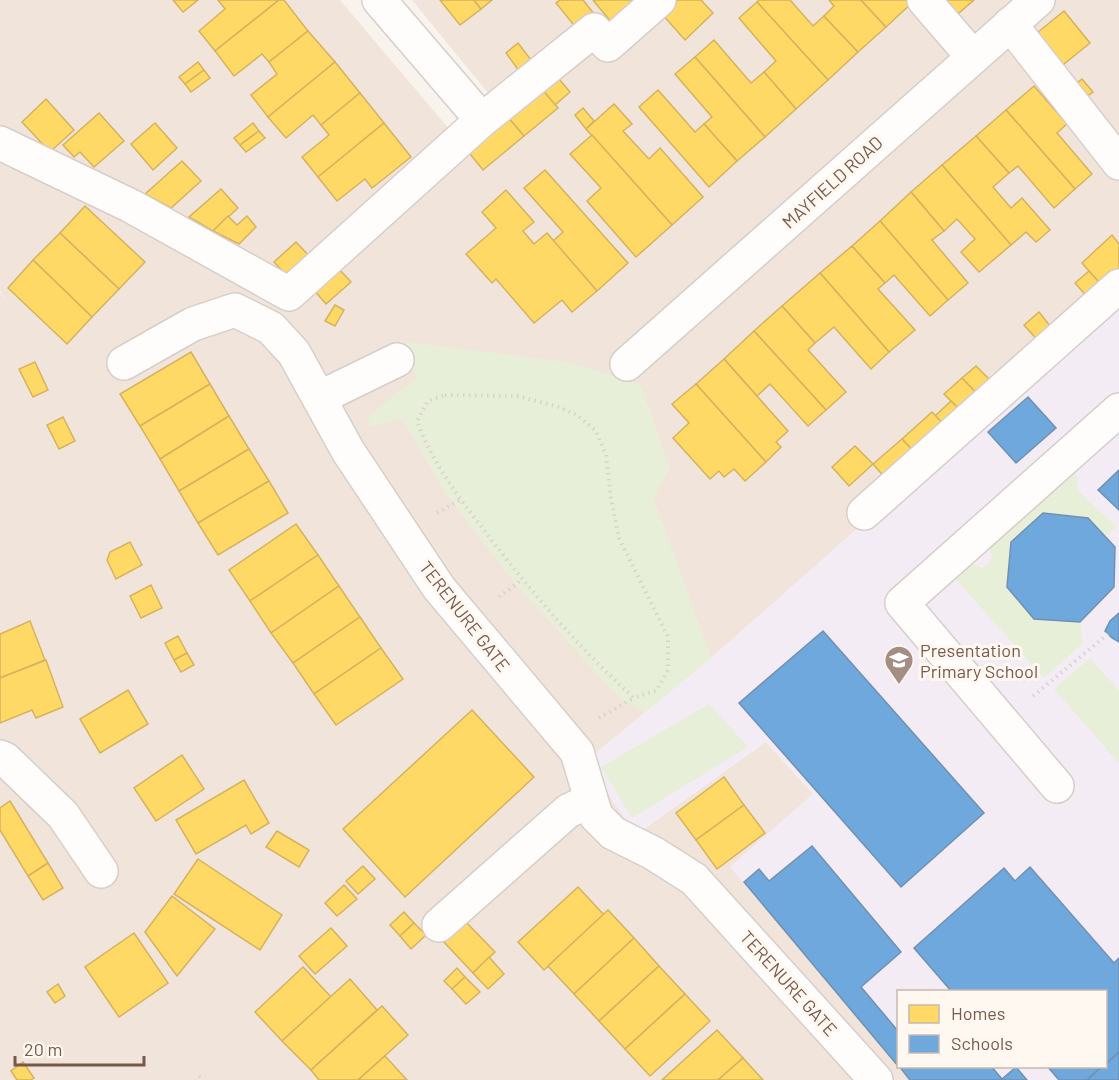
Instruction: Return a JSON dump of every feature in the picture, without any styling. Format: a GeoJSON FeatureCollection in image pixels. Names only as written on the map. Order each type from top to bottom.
{"type":"FeatureCollection","features":[{"type":"Feature","properties":{"kind":"street"},"geometry":{"type":"LineString","coordinates":[[379,0],[482,120]]}},
{"type":"Feature","properties":{"kind":"street"},"geometry":{"type":"LineString","coordinates":[[0,143],[131,206],[289,294],[482,120],[594,30],[608,45],[659,0]]}},
{"type":"Feature","properties":{"kind":"street"},"geometry":{"type":"LineString","coordinates":[[924,0],[973,57]]}},
{"type":"Feature","properties":{"kind":"street","name":"MAYFIELD ROAD"},"geometry":{"type":"LineString","coordinates":[[627,364],[1038,0]]}},
{"type":"Feature","properties":{"kind":"street"},"geometry":{"type":"LineString","coordinates":[[1010,24],[1119,163]]}},
{"type":"Feature","properties":{"kind":"street"},"geometry":{"type":"LineString","coordinates":[[864,513],[1119,286]]}},
{"type":"Feature","properties":{"kind":"street","name":"TERENURE GATE"},"geometry":{"type":"LineString","coordinates":[[124,363],[193,324],[235,310],[271,328],[294,353],[348,451],[439,588],[577,752],[596,816],[613,833],[653,853],[694,879],[876,1080]]}},
{"type":"Feature","properties":{"kind":"street"},"geometry":{"type":"LineString","coordinates":[[319,398],[397,360]]}},
{"type":"Feature","properties":{"kind":"street"},"geometry":{"type":"LineString","coordinates":[[1057,786],[902,603],[1119,410]]}},
{"type":"Feature","properties":{"kind":"street"},"geometry":{"type":"LineString","coordinates":[[0,757],[5,759],[63,815],[101,871]]}},
{"type":"Feature","properties":{"kind":"street"},"geometry":{"type":"LineString","coordinates":[[440,925],[568,811],[591,800]]}},
{"type":"Feature","properties":{"kind":"path"},"geometry":{"type":"LineString","coordinates":[[445,395],[517,396],[556,405],[577,415],[596,431],[606,455],[619,537],[668,638],[668,670],[657,690],[634,698],[611,677],[522,580],[460,500],[424,442],[417,421],[428,400],[445,395]]}},
{"type":"Feature","properties":{"kind":"path"},"geometry":{"type":"LineString","coordinates":[[1003,722],[1108,634]]}},
{"type":"Feature","properties":{"kind":"shaded area"},"geometry":{"type":"Polygon","coordinates":[[[0,0],[340,0],[466,149],[506,115],[412,0],[1119,0],[1119,297],[711,658],[585,762],[637,834],[766,742],[813,794],[731,867],[897,1065],[897,1068],[900,1068],[910,1080],[0,1080],[0,292],[7,304],[0,290],[0,0]]]}},
{"type":"Feature","properties":{"kind":"shaded area","name":"Presentation Primary School"},"geometry":{"type":"Polygon","coordinates":[[[1119,297],[1119,1080],[910,1080],[901,1068],[1107,1068],[1107,990],[897,990],[897,1065],[730,867],[813,794],[766,742],[636,834],[585,762],[711,658],[1119,297]]]}},
{"type":"Feature","properties":{"kind":"green space"},"geometry":{"type":"Polygon","coordinates":[[[405,342],[566,362],[640,384],[670,468],[653,497],[711,658],[646,712],[619,698],[514,582],[446,494],[402,418],[370,427],[368,417],[418,377],[400,348],[405,342]]]}},
{"type":"Feature","properties":{"kind":"green space"},"geometry":{"type":"Polygon","coordinates":[[[1066,464],[1078,478],[1077,490],[1117,527],[1105,537],[1087,518],[1043,513],[1011,542],[1007,587],[1034,619],[1080,622],[1083,643],[1044,678],[950,573],[964,561],[983,568],[992,559],[987,534],[1066,464]]]}},
{"type":"Feature","properties":{"kind":"green space"},"geometry":{"type":"Polygon","coordinates":[[[1090,658],[1119,691],[1119,763],[1054,689],[1090,658]]]}},
{"type":"Feature","properties":{"kind":"green space"},"geometry":{"type":"Polygon","coordinates":[[[709,704],[748,747],[632,818],[601,767],[709,704]]]}},
{"type":"Feature","properties":{"kind":"building: Homes"},"geometry":{"type":"Polygon","coordinates":[[[173,0],[198,0],[183,12],[173,0]]]}},
{"type":"Feature","properties":{"kind":"building: Homes"},"geometry":{"type":"Polygon","coordinates":[[[218,0],[279,0],[215,51],[199,31],[225,9],[218,0]]]}},
{"type":"Feature","properties":{"kind":"building: Homes"},"geometry":{"type":"Polygon","coordinates":[[[279,0],[284,0],[308,31],[269,62],[262,54],[234,76],[215,51],[279,0]]]}},
{"type":"Feature","properties":{"kind":"building: Homes"},"geometry":{"type":"Polygon","coordinates":[[[440,0],[474,0],[481,9],[460,25],[440,0]]]}},
{"type":"Feature","properties":{"kind":"building: Homes"},"geometry":{"type":"Polygon","coordinates":[[[474,0],[492,0],[481,9],[474,0]]]}},
{"type":"Feature","properties":{"kind":"building: Homes"},"geometry":{"type":"Polygon","coordinates":[[[560,0],[583,0],[595,15],[577,29],[556,3],[560,0]]]}},
{"type":"Feature","properties":{"kind":"building: Homes"},"geometry":{"type":"Polygon","coordinates":[[[593,0],[632,0],[638,7],[611,22],[593,0]]]}},
{"type":"Feature","properties":{"kind":"building: Homes"},"geometry":{"type":"Polygon","coordinates":[[[678,0],[701,0],[713,13],[685,40],[662,14],[678,0]]]}},
{"type":"Feature","properties":{"kind":"building: Homes"},"geometry":{"type":"Polygon","coordinates":[[[759,0],[790,0],[813,26],[824,16],[858,52],[828,80],[757,2],[759,0]]]}},
{"type":"Feature","properties":{"kind":"building: Homes"},"geometry":{"type":"Polygon","coordinates":[[[829,0],[861,0],[886,27],[858,52],[824,16],[834,6],[829,0]]]}},
{"type":"Feature","properties":{"kind":"building: Homes"},"geometry":{"type":"Polygon","coordinates":[[[861,0],[915,0],[886,27],[861,0]]]}},
{"type":"Feature","properties":{"kind":"building: Homes"},"geometry":{"type":"Polygon","coordinates":[[[936,0],[974,0],[952,19],[936,0]]]}},
{"type":"Feature","properties":{"kind":"building: Homes"},"geometry":{"type":"Polygon","coordinates":[[[757,2],[828,80],[796,109],[764,72],[776,61],[739,18],[757,2]]]}},
{"type":"Feature","properties":{"kind":"building: Homes"},"geometry":{"type":"Polygon","coordinates":[[[1064,11],[1090,43],[1058,69],[1032,37],[1064,11]]]}},
{"type":"Feature","properties":{"kind":"building: Homes"},"geometry":{"type":"Polygon","coordinates":[[[308,31],[335,62],[268,117],[251,95],[277,74],[269,62],[308,31]]]}},
{"type":"Feature","properties":{"kind":"building: Homes"},"geometry":{"type":"Polygon","coordinates":[[[714,40],[751,83],[764,72],[796,109],[765,137],[695,57],[714,40]]]}},
{"type":"Feature","properties":{"kind":"building: Homes"},"geometry":{"type":"Polygon","coordinates":[[[518,43],[535,65],[522,75],[506,53],[518,43]]]}},
{"type":"Feature","properties":{"kind":"building: Homes"},"geometry":{"type":"Polygon","coordinates":[[[695,57],[765,137],[737,161],[704,124],[712,117],[675,74],[695,57]]]}},
{"type":"Feature","properties":{"kind":"building: Homes"},"geometry":{"type":"Polygon","coordinates":[[[198,62],[204,70],[185,84],[179,77],[198,62]]]}},
{"type":"Feature","properties":{"kind":"building: Homes"},"geometry":{"type":"Polygon","coordinates":[[[335,62],[360,93],[321,125],[313,115],[286,138],[268,117],[335,62]]]}},
{"type":"Feature","properties":{"kind":"building: Homes"},"geometry":{"type":"Polygon","coordinates":[[[204,70],[210,78],[191,92],[185,84],[204,70]]]}},
{"type":"Feature","properties":{"kind":"building: Homes"},"geometry":{"type":"Polygon","coordinates":[[[554,73],[570,92],[555,105],[539,86],[554,73]]]}},
{"type":"Feature","properties":{"kind":"building: Homes"},"geometry":{"type":"Polygon","coordinates":[[[1082,79],[1093,92],[1082,100],[1072,87],[1082,79]]]}},
{"type":"Feature","properties":{"kind":"building: Homes"},"geometry":{"type":"Polygon","coordinates":[[[539,86],[558,108],[524,136],[506,115],[539,86]]]}},
{"type":"Feature","properties":{"kind":"building: Homes"},"geometry":{"type":"Polygon","coordinates":[[[1034,86],[1067,124],[1057,133],[1092,174],[1075,189],[1006,110],[1034,86]]]}},
{"type":"Feature","properties":{"kind":"building: Homes"},"geometry":{"type":"Polygon","coordinates":[[[658,90],[695,132],[704,124],[737,161],[709,187],[639,107],[658,90]]]}},
{"type":"Feature","properties":{"kind":"building: Homes"},"geometry":{"type":"Polygon","coordinates":[[[360,93],[384,123],[318,177],[302,157],[329,135],[321,125],[360,93]]]}},
{"type":"Feature","properties":{"kind":"building: Homes"},"geometry":{"type":"Polygon","coordinates":[[[46,99],[74,130],[50,152],[22,122],[46,99]]]}},
{"type":"Feature","properties":{"kind":"building: Homes"},"geometry":{"type":"Polygon","coordinates":[[[614,104],[632,124],[623,131],[649,159],[660,148],[703,197],[672,225],[586,129],[614,104]]]}},
{"type":"Feature","properties":{"kind":"building: Homes"},"geometry":{"type":"Polygon","coordinates":[[[583,108],[594,121],[586,129],[575,115],[583,108]]]}},
{"type":"Feature","properties":{"kind":"building: Homes"},"geometry":{"type":"Polygon","coordinates":[[[1006,110],[1075,189],[1054,208],[1018,166],[1009,173],[976,136],[1006,110]]]}},
{"type":"Feature","properties":{"kind":"building: Homes"},"geometry":{"type":"Polygon","coordinates":[[[99,113],[124,141],[94,167],[80,152],[74,157],[63,145],[99,113]]]}},
{"type":"Feature","properties":{"kind":"building: Homes"},"geometry":{"type":"Polygon","coordinates":[[[506,115],[524,136],[483,170],[466,149],[506,115]]]}},
{"type":"Feature","properties":{"kind":"building: Homes"},"geometry":{"type":"Polygon","coordinates":[[[155,123],[177,148],[153,170],[131,144],[155,123]]]}},
{"type":"Feature","properties":{"kind":"building: Homes"},"geometry":{"type":"Polygon","coordinates":[[[253,123],[259,131],[240,145],[234,138],[253,123]]]}},
{"type":"Feature","properties":{"kind":"building: Homes"},"geometry":{"type":"Polygon","coordinates":[[[384,123],[411,157],[372,188],[365,179],[337,201],[318,177],[384,123]]]}},
{"type":"Feature","properties":{"kind":"building: Homes"},"geometry":{"type":"Polygon","coordinates":[[[259,131],[265,138],[246,152],[240,145],[259,131]]]}},
{"type":"Feature","properties":{"kind":"building: Homes"},"geometry":{"type":"Polygon","coordinates":[[[592,135],[672,225],[636,257],[587,201],[601,188],[570,154],[592,135]]]}},
{"type":"Feature","properties":{"kind":"building: Homes"},"geometry":{"type":"Polygon","coordinates":[[[976,136],[1009,173],[993,187],[1011,208],[1022,198],[1050,230],[1036,242],[1026,232],[1011,245],[942,165],[976,136]]]}},
{"type":"Feature","properties":{"kind":"building: Homes"},"geometry":{"type":"Polygon","coordinates":[[[182,161],[201,181],[171,208],[145,194],[182,161]]]}},
{"type":"Feature","properties":{"kind":"building: Homes"},"geometry":{"type":"Polygon","coordinates":[[[942,165],[1011,245],[979,272],[961,252],[975,239],[957,219],[944,231],[911,192],[942,165]]]}},
{"type":"Feature","properties":{"kind":"building: Homes"},"geometry":{"type":"Polygon","coordinates":[[[545,170],[628,263],[597,291],[553,241],[563,232],[524,188],[545,170]]]}},
{"type":"Feature","properties":{"kind":"building: Homes"},"geometry":{"type":"Polygon","coordinates":[[[221,189],[238,208],[213,231],[189,217],[221,189]]]}},
{"type":"Feature","properties":{"kind":"building: Homes"},"geometry":{"type":"Polygon","coordinates":[[[506,190],[534,222],[523,231],[534,244],[547,233],[597,291],[572,312],[562,300],[534,323],[496,279],[492,283],[466,254],[496,228],[482,212],[506,190]]]}},
{"type":"Feature","properties":{"kind":"building: Homes"},"geometry":{"type":"Polygon","coordinates":[[[911,192],[944,231],[932,240],[968,283],[948,300],[880,221],[911,192]]]}},
{"type":"Feature","properties":{"kind":"building: Homes"},"geometry":{"type":"Polygon","coordinates":[[[85,206],[145,262],[119,289],[60,233],[85,206]]]}},
{"type":"Feature","properties":{"kind":"building: Homes"},"geometry":{"type":"Polygon","coordinates":[[[228,216],[237,225],[247,216],[256,227],[239,244],[213,231],[228,216]]]}},
{"type":"Feature","properties":{"kind":"building: Homes"},"geometry":{"type":"Polygon","coordinates":[[[880,221],[948,300],[930,316],[894,275],[885,283],[852,246],[880,221]]]}},
{"type":"Feature","properties":{"kind":"building: Homes"},"geometry":{"type":"Polygon","coordinates":[[[60,233],[119,289],[92,317],[33,260],[60,233]]]}},
{"type":"Feature","properties":{"kind":"building: Homes"},"geometry":{"type":"Polygon","coordinates":[[[1112,235],[1119,244],[1119,275],[1104,288],[1082,263],[1112,235]]]}},
{"type":"Feature","properties":{"kind":"building: Homes"},"geometry":{"type":"Polygon","coordinates":[[[296,242],[312,259],[290,279],[274,262],[296,242]]]}},
{"type":"Feature","properties":{"kind":"building: Homes"},"geometry":{"type":"Polygon","coordinates":[[[852,246],[885,283],[878,289],[915,330],[889,352],[820,273],[852,246]]]}},
{"type":"Feature","properties":{"kind":"building: Homes"},"geometry":{"type":"Polygon","coordinates":[[[33,260],[92,317],[67,344],[8,288],[33,260]]]}},
{"type":"Feature","properties":{"kind":"building: Homes"},"geometry":{"type":"Polygon","coordinates":[[[338,268],[351,282],[326,304],[314,290],[338,268]]]}},
{"type":"Feature","properties":{"kind":"building: Homes"},"geometry":{"type":"Polygon","coordinates":[[[1089,271],[1104,288],[1090,300],[1075,283],[1089,271]]]}},
{"type":"Feature","properties":{"kind":"building: Homes"},"geometry":{"type":"Polygon","coordinates":[[[820,273],[889,352],[871,369],[834,327],[815,343],[782,306],[820,273]]]}},
{"type":"Feature","properties":{"kind":"building: Homes"},"geometry":{"type":"Polygon","coordinates":[[[335,305],[344,310],[335,326],[325,321],[335,305]]]}},
{"type":"Feature","properties":{"kind":"building: Homes"},"geometry":{"type":"Polygon","coordinates":[[[782,306],[815,343],[808,350],[846,392],[826,410],[754,331],[782,306]]]}},
{"type":"Feature","properties":{"kind":"building: Homes"},"geometry":{"type":"Polygon","coordinates":[[[1039,312],[1054,331],[1040,343],[1024,325],[1039,312]]]}},
{"type":"Feature","properties":{"kind":"building: Homes"},"geometry":{"type":"Polygon","coordinates":[[[754,331],[826,410],[808,426],[770,384],[757,396],[724,359],[754,331]]]}},
{"type":"Feature","properties":{"kind":"building: Homes"},"geometry":{"type":"Polygon","coordinates":[[[191,352],[210,384],[140,426],[120,394],[191,352]]]}},
{"type":"Feature","properties":{"kind":"building: Homes"},"geometry":{"type":"Polygon","coordinates":[[[724,359],[788,431],[776,442],[781,447],[766,462],[696,384],[724,359]]]}},
{"type":"Feature","properties":{"kind":"building: Homes"},"geometry":{"type":"Polygon","coordinates":[[[35,362],[48,390],[33,397],[19,369],[35,362]]]}},
{"type":"Feature","properties":{"kind":"building: Homes"},"geometry":{"type":"Polygon","coordinates":[[[976,366],[993,383],[979,396],[962,378],[976,366]]]}},
{"type":"Feature","properties":{"kind":"building: Homes"},"geometry":{"type":"Polygon","coordinates":[[[962,378],[979,396],[962,412],[944,394],[962,378]]]}},
{"type":"Feature","properties":{"kind":"building: Homes"},"geometry":{"type":"Polygon","coordinates":[[[210,384],[229,416],[160,459],[140,426],[210,384]]]}},
{"type":"Feature","properties":{"kind":"building: Homes"},"geometry":{"type":"Polygon","coordinates":[[[696,384],[766,462],[745,481],[734,469],[724,477],[719,471],[710,479],[673,438],[689,423],[672,404],[696,384]]]}},
{"type":"Feature","properties":{"kind":"building: Homes"},"geometry":{"type":"Polygon","coordinates":[[[951,401],[962,412],[946,427],[935,416],[951,401]]]}},
{"type":"Feature","properties":{"kind":"building: Homes"},"geometry":{"type":"Polygon","coordinates":[[[932,412],[946,427],[916,454],[902,439],[932,412]]]}},
{"type":"Feature","properties":{"kind":"building: Homes"},"geometry":{"type":"Polygon","coordinates":[[[229,416],[249,449],[179,491],[160,459],[229,416]]]}},
{"type":"Feature","properties":{"kind":"building: Homes"},"geometry":{"type":"Polygon","coordinates":[[[63,417],[75,441],[59,449],[47,425],[63,417]]]}},
{"type":"Feature","properties":{"kind":"building: Homes"},"geometry":{"type":"Polygon","coordinates":[[[902,439],[916,454],[887,480],[873,464],[902,439]]]}},
{"type":"Feature","properties":{"kind":"building: Homes"},"geometry":{"type":"Polygon","coordinates":[[[855,446],[873,464],[849,486],[832,467],[855,446]]]}},
{"type":"Feature","properties":{"kind":"building: Homes"},"geometry":{"type":"Polygon","coordinates":[[[249,449],[269,481],[198,523],[179,491],[249,449]]]}},
{"type":"Feature","properties":{"kind":"building: Homes"},"geometry":{"type":"Polygon","coordinates":[[[269,481],[288,513],[218,555],[198,523],[269,481]]]}},
{"type":"Feature","properties":{"kind":"building: Homes"},"geometry":{"type":"Polygon","coordinates":[[[296,524],[318,555],[250,601],[229,570],[296,524]]]}},
{"type":"Feature","properties":{"kind":"building: Homes"},"geometry":{"type":"Polygon","coordinates":[[[130,542],[142,565],[116,579],[107,560],[110,552],[130,542]]]}},
{"type":"Feature","properties":{"kind":"building: Homes"},"geometry":{"type":"Polygon","coordinates":[[[318,555],[339,586],[271,633],[250,601],[318,555]]]}},
{"type":"Feature","properties":{"kind":"building: Homes"},"geometry":{"type":"Polygon","coordinates":[[[151,585],[162,608],[141,618],[130,596],[151,585]]]}},
{"type":"Feature","properties":{"kind":"building: Homes"},"geometry":{"type":"Polygon","coordinates":[[[339,586],[360,617],[293,663],[271,633],[339,586]]]}},
{"type":"Feature","properties":{"kind":"building: Homes"},"geometry":{"type":"Polygon","coordinates":[[[360,617],[381,648],[314,694],[293,663],[360,617]]]}},
{"type":"Feature","properties":{"kind":"building: Homes"},"geometry":{"type":"Polygon","coordinates":[[[30,621],[45,660],[0,678],[0,634],[30,621]]]}},
{"type":"Feature","properties":{"kind":"building: Homes"},"geometry":{"type":"Polygon","coordinates":[[[178,636],[187,653],[174,660],[165,643],[178,636]]]}},
{"type":"Feature","properties":{"kind":"building: Homes"},"geometry":{"type":"Polygon","coordinates":[[[381,648],[403,679],[336,725],[314,694],[381,648]]]}},
{"type":"Feature","properties":{"kind":"building: Homes"},"geometry":{"type":"Polygon","coordinates":[[[187,653],[194,665],[181,672],[174,660],[187,653]]]}},
{"type":"Feature","properties":{"kind":"building: Homes"},"geometry":{"type":"Polygon","coordinates":[[[46,660],[63,707],[36,718],[32,710],[0,723],[0,678],[46,660]]]}},
{"type":"Feature","properties":{"kind":"building: Homes"},"geometry":{"type":"Polygon","coordinates":[[[128,690],[148,724],[100,753],[80,719],[128,690]]]}},
{"type":"Feature","properties":{"kind":"building: Homes"},"geometry":{"type":"Polygon","coordinates":[[[472,710],[534,777],[405,897],[343,829],[472,710]]]}},
{"type":"Feature","properties":{"kind":"building: Homes"},"geometry":{"type":"Polygon","coordinates":[[[182,755],[204,789],[156,821],[134,788],[182,755]]]}},
{"type":"Feature","properties":{"kind":"building: Homes"},"geometry":{"type":"Polygon","coordinates":[[[724,777],[744,805],[696,840],[676,813],[724,777]]]}},
{"type":"Feature","properties":{"kind":"building: Homes"},"geometry":{"type":"Polygon","coordinates":[[[244,780],[269,823],[251,834],[246,825],[196,854],[176,820],[244,780]]]}},
{"type":"Feature","properties":{"kind":"building: Homes"},"geometry":{"type":"Polygon","coordinates":[[[10,801],[48,863],[28,876],[0,830],[0,808],[10,801]]]}},
{"type":"Feature","properties":{"kind":"building: Homes"},"geometry":{"type":"Polygon","coordinates":[[[744,805],[765,833],[717,869],[696,840],[744,805]]]}},
{"type":"Feature","properties":{"kind":"building: Homes"},"geometry":{"type":"Polygon","coordinates":[[[277,831],[309,850],[299,867],[266,847],[277,831]]]}},
{"type":"Feature","properties":{"kind":"building: Homes"},"geometry":{"type":"Polygon","coordinates":[[[198,859],[282,915],[260,950],[174,894],[198,859]]]}},
{"type":"Feature","properties":{"kind":"building: Homes"},"geometry":{"type":"Polygon","coordinates":[[[48,863],[63,888],[43,900],[28,876],[48,863]]]}},
{"type":"Feature","properties":{"kind":"building: Homes"},"geometry":{"type":"Polygon","coordinates":[[[363,866],[375,879],[358,894],[346,881],[363,866]]]}},
{"type":"Feature","properties":{"kind":"building: Homes"},"geometry":{"type":"Polygon","coordinates":[[[344,885],[357,899],[337,916],[325,903],[344,885]]]}},
{"type":"Feature","properties":{"kind":"building: Homes"},"geometry":{"type":"Polygon","coordinates":[[[578,887],[604,915],[544,970],[518,942],[578,887]]]}},
{"type":"Feature","properties":{"kind":"building: Homes"},"geometry":{"type":"Polygon","coordinates":[[[172,896],[215,929],[177,976],[145,932],[172,896]]]}},
{"type":"Feature","properties":{"kind":"building: Homes"},"geometry":{"type":"Polygon","coordinates":[[[608,910],[634,938],[574,994],[548,966],[608,910]]]}},
{"type":"Feature","properties":{"kind":"building: Homes"},"geometry":{"type":"Polygon","coordinates":[[[404,912],[414,923],[400,936],[390,925],[404,912]]]}},
{"type":"Feature","properties":{"kind":"building: Homes"},"geometry":{"type":"Polygon","coordinates":[[[465,921],[495,952],[473,973],[443,941],[465,921]]]}},
{"type":"Feature","properties":{"kind":"building: Homes"},"geometry":{"type":"Polygon","coordinates":[[[414,923],[426,935],[411,949],[400,936],[414,923]]]}},
{"type":"Feature","properties":{"kind":"building: Homes"},"geometry":{"type":"Polygon","coordinates":[[[331,928],[347,946],[315,974],[299,956],[331,928]]]}},
{"type":"Feature","properties":{"kind":"building: Homes"},"geometry":{"type":"Polygon","coordinates":[[[134,933],[168,983],[119,1017],[85,967],[134,933]]]}},
{"type":"Feature","properties":{"kind":"building: Homes"},"geometry":{"type":"Polygon","coordinates":[[[634,938],[659,966],[599,1021],[574,994],[634,938]]]}},
{"type":"Feature","properties":{"kind":"building: Homes"},"geometry":{"type":"Polygon","coordinates":[[[489,957],[504,974],[488,989],[473,973],[489,957]]]}},
{"type":"Feature","properties":{"kind":"building: Homes"},"geometry":{"type":"Polygon","coordinates":[[[659,966],[685,994],[625,1049],[599,1021],[659,966]]]}},
{"type":"Feature","properties":{"kind":"building: Homes"},"geometry":{"type":"Polygon","coordinates":[[[303,967],[331,997],[282,1041],[255,1012],[303,967]]]}},
{"type":"Feature","properties":{"kind":"building: Homes"},"geometry":{"type":"Polygon","coordinates":[[[457,968],[465,977],[452,989],[444,981],[457,968]]]}},
{"type":"Feature","properties":{"kind":"building: Homes"},"geometry":{"type":"Polygon","coordinates":[[[465,977],[480,992],[466,1004],[452,989],[465,977]]]}},
{"type":"Feature","properties":{"kind":"building: Homes"},"geometry":{"type":"Polygon","coordinates":[[[350,979],[377,1010],[311,1070],[282,1041],[350,979]]]}},
{"type":"Feature","properties":{"kind":"building: Homes"},"geometry":{"type":"Polygon","coordinates":[[[58,984],[65,996],[55,1003],[47,992],[58,984]]]}},
{"type":"Feature","properties":{"kind":"building: Homes"},"geometry":{"type":"Polygon","coordinates":[[[685,994],[710,1021],[650,1076],[625,1049],[685,994]]]}},
{"type":"Feature","properties":{"kind":"building: Homes"},"geometry":{"type":"Polygon","coordinates":[[[382,1006],[408,1035],[358,1080],[319,1080],[311,1070],[382,1006]]]}},
{"type":"Feature","properties":{"kind":"building: Homes"},"geometry":{"type":"Polygon","coordinates":[[[717,1030],[743,1058],[718,1080],[662,1080],[717,1030]]]}},
{"type":"Feature","properties":{"kind":"building: Homes"},"geometry":{"type":"Polygon","coordinates":[[[385,1056],[407,1080],[358,1080],[385,1056]]]}},
{"type":"Feature","properties":{"kind":"building: Homes"},"geometry":{"type":"Polygon","coordinates":[[[743,1058],[763,1080],[718,1080],[743,1058]]]}},
{"type":"Feature","properties":{"kind":"building: Homes"},"geometry":{"type":"Polygon","coordinates":[[[23,1062],[34,1078],[31,1080],[17,1080],[11,1071],[23,1062]]]}},
{"type":"Feature","properties":{"kind":"building: Schools"},"geometry":{"type":"Polygon","coordinates":[[[1028,397],[1056,428],[1016,463],[988,432],[1028,397]]]}},
{"type":"Feature","properties":{"kind":"building: Schools"},"geometry":{"type":"Polygon","coordinates":[[[1119,470],[1119,510],[1098,490],[1119,470]]]}},
{"type":"Feature","properties":{"kind":"building: Schools"},"geometry":{"type":"Polygon","coordinates":[[[1043,513],[1088,518],[1115,547],[1114,587],[1080,622],[1034,619],[1007,587],[1011,542],[1043,513]]]}},
{"type":"Feature","properties":{"kind":"building: Schools"},"geometry":{"type":"Polygon","coordinates":[[[1119,613],[1119,642],[1105,631],[1110,621],[1119,613]]]}},
{"type":"Feature","properties":{"kind":"building: Schools"},"geometry":{"type":"Polygon","coordinates":[[[823,631],[984,813],[901,887],[739,703],[823,631]]]}},
{"type":"Feature","properties":{"kind":"building: Schools"},"geometry":{"type":"Polygon","coordinates":[[[812,846],[901,952],[861,987],[897,1030],[897,1065],[744,882],[759,869],[769,881],[812,846]]]}},
{"type":"Feature","properties":{"kind":"building: Schools"},"geometry":{"type":"Polygon","coordinates":[[[1030,867],[1114,963],[1119,958],[1119,1052],[1107,1063],[1107,990],[950,990],[914,948],[1004,868],[1015,881],[1030,867]]]}},
{"type":"Feature","properties":{"kind":"building: Schools"},"geometry":{"type":"Polygon","coordinates":[[[1119,1052],[1119,1080],[1087,1080],[1100,1068],[1107,1068],[1107,1063],[1119,1052]]]}},
{"type":"Feature","properties":{"kind":"building: Schools"},"geometry":{"type":"Polygon","coordinates":[[[901,1068],[993,1068],[1002,1079],[1017,1068],[1027,1080],[910,1080],[901,1068]]]}},
{"type":"Feature","properties":{"kind":"building: Schools"},"geometry":{"type":"Polygon","coordinates":[[[1049,1068],[1100,1068],[1087,1080],[1059,1080],[1049,1068]]]}},
{"type":"Feature","properties":{"kind":"place","name":"Presentation Primary School"},"geometry":{"type":"Point","coordinates":[899,686]}}]}
